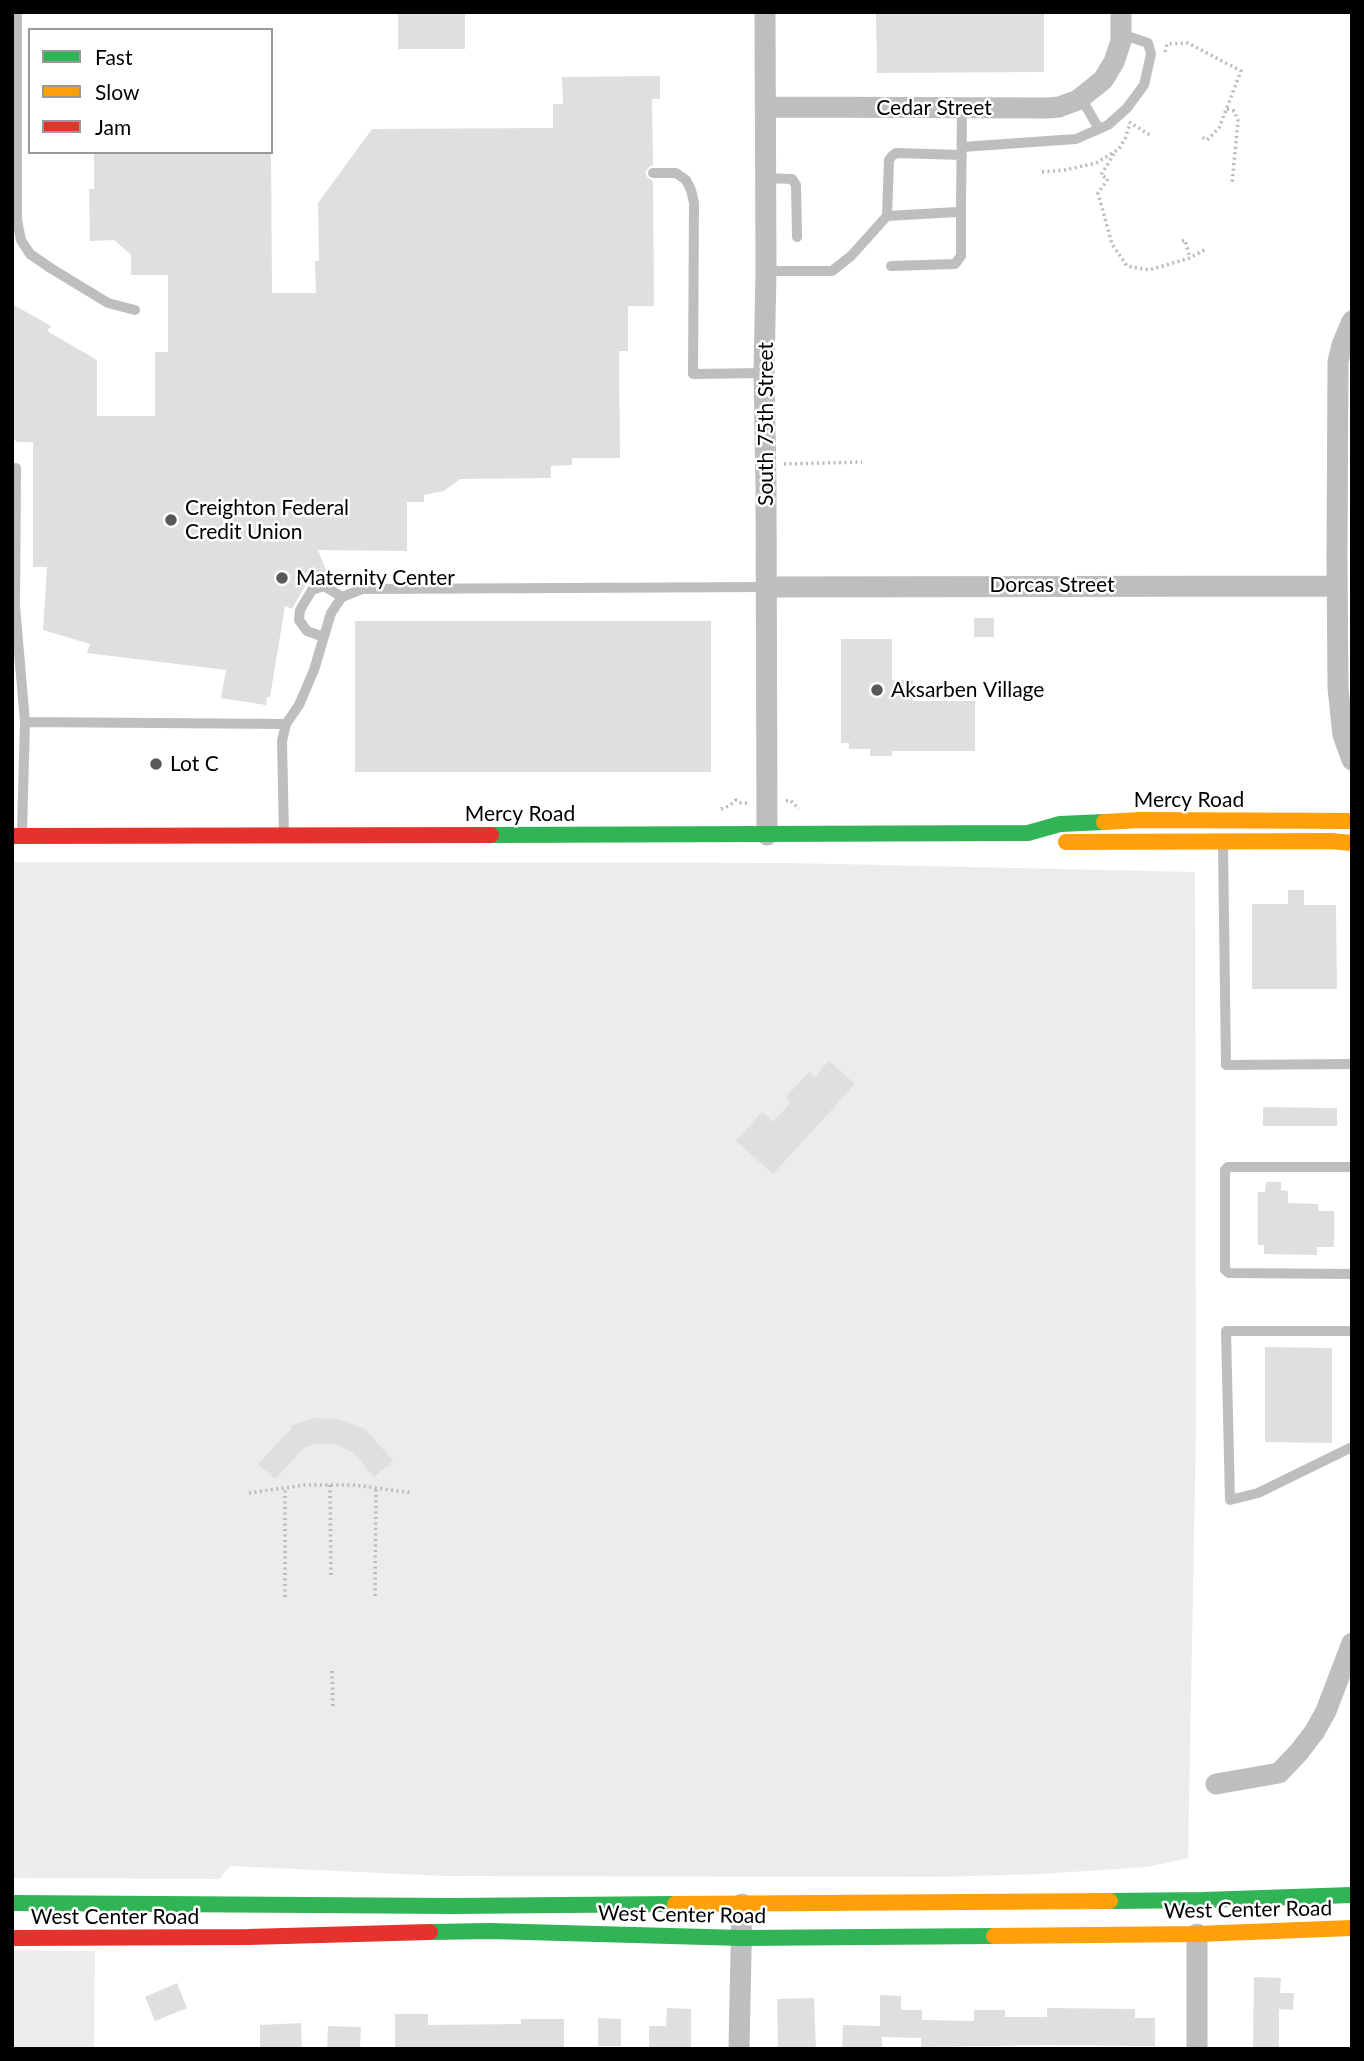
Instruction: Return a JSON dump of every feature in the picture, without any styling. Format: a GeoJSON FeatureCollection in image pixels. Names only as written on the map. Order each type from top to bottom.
{"type":"FeatureCollection","features":[{"type":"Feature","properties":{"kind":"main road","name":"Mercy Road"},"geometry":{"type":"LineString","coordinates":[[17,836],[1028,833],[1060,824],[1140,820],[1352,821]]}},
{"type":"Feature","properties":{"kind":"main road","name":"Mercy Road"},"geometry":{"type":"LineString","coordinates":[[1028,833],[1073,843],[1352,843]]}},
{"type":"Feature","properties":{"kind":"main road","name":"West Center Road"},"geometry":{"type":"LineString","coordinates":[[12,1903],[453,1906],[1203,1900],[1352,1895]]}},
{"type":"Feature","properties":{"kind":"main road","name":"West Center Road"},"geometry":{"type":"LineString","coordinates":[[12,1938],[248,1937],[489,1931],[742,1938],[1197,1934],[1352,1928]]}},
{"type":"Feature","properties":{"kind":"street","name":"South 75th Street"},"geometry":{"type":"LineString","coordinates":[[765,12],[767,835]]}},
{"type":"Feature","properties":{"kind":"street"},"geometry":{"type":"LineString","coordinates":[[1089,92],[1114,62],[1121,34],[1121,12]]}},
{"type":"Feature","properties":{"kind":"street","name":"Cedar Street"},"geometry":{"type":"LineString","coordinates":[[766,107],[1048,108],[1059,107],[1089,92]]}},
{"type":"Feature","properties":{"kind":"street"},"geometry":{"type":"LineString","coordinates":[[1352,321],[1338,362],[1337,586],[1340,716],[1352,760]]}},
{"type":"Feature","properties":{"kind":"street","name":"Dorcas Street"},"geometry":{"type":"LineString","coordinates":[[766,587],[1337,586]]}},
{"type":"Feature","properties":{"kind":"street"},"geometry":{"type":"LineString","coordinates":[[1216,1784],[1279,1773],[1315,1731],[1326,1711],[1352,1643]]}},
{"type":"Feature","properties":{"kind":"street"},"geometry":{"type":"LineString","coordinates":[[739,2049],[742,1904]]}},
{"type":"Feature","properties":{"kind":"street"},"geometry":{"type":"LineString","coordinates":[[1197,1934],[1198,2049]]}},
{"type":"Feature","properties":{"kind":"lane"},"geometry":{"type":"LineString","coordinates":[[18,12],[17,220],[21,240],[30,254],[52,269],[108,303],[135,310]]}},
{"type":"Feature","properties":{"kind":"lane"},"geometry":{"type":"LineString","coordinates":[[766,271],[832,271],[851,256],[887,216],[888,160],[896,153],[962,151],[1076,139],[1108,125],[1144,85],[1151,54],[1148,43],[1121,34]]}},
{"type":"Feature","properties":{"kind":"lane"},"geometry":{"type":"LineString","coordinates":[[1089,92],[1099,129]]}},
{"type":"Feature","properties":{"kind":"lane"},"geometry":{"type":"LineString","coordinates":[[891,266],[955,264],[961,256],[962,108]]}},
{"type":"Feature","properties":{"kind":"lane"},"geometry":{"type":"LineString","coordinates":[[653,173],[676,173],[686,180],[694,204],[693,373],[764,373]]}},
{"type":"Feature","properties":{"kind":"lane"},"geometry":{"type":"LineString","coordinates":[[766,178],[792,179],[796,185],[797,237]]}},
{"type":"Feature","properties":{"kind":"lane"},"geometry":{"type":"LineString","coordinates":[[887,216],[957,212],[961,209]]}},
{"type":"Feature","properties":{"kind":"lane"},"geometry":{"type":"LineString","coordinates":[[16,468],[15,606],[25,722],[17,836]]}},
{"type":"Feature","properties":{"kind":"lane"},"geometry":{"type":"LineString","coordinates":[[324,637],[307,631],[299,620],[300,610],[312,590],[324,586],[342,597]]}},
{"type":"Feature","properties":{"kind":"lane"},"geometry":{"type":"LineString","coordinates":[[284,835],[282,741],[286,724],[299,705],[314,670],[331,613],[342,597],[362,589],[766,587]]}},
{"type":"Feature","properties":{"kind":"lane"},"geometry":{"type":"LineString","coordinates":[[25,722],[286,724]]}},
{"type":"Feature","properties":{"kind":"lane"},"geometry":{"type":"LineString","coordinates":[[1223,842],[1226,1065],[1352,1064]]}},
{"type":"Feature","properties":{"kind":"lane"},"geometry":{"type":"LineString","coordinates":[[1352,1167],[1228,1167],[1225,1170],[1225,1270],[1229,1273],[1352,1274]]}},
{"type":"Feature","properties":{"kind":"lane"},"geometry":{"type":"LineString","coordinates":[[1352,1331],[1226,1331],[1230,1500],[1258,1493],[1352,1447]]}},
{"type":"Feature","properties":{"kind":"path"},"geometry":{"type":"LineString","coordinates":[[1163,57],[1167,44],[1188,43],[1241,71],[1219,128],[1208,140],[1200,136]]}},
{"type":"Feature","properties":{"kind":"path"},"geometry":{"type":"LineString","coordinates":[[1227,109],[1234,111],[1238,120],[1232,184]]}},
{"type":"Feature","properties":{"kind":"path"},"geometry":{"type":"LineString","coordinates":[[1137,113],[1130,123],[1125,139],[1101,175],[1108,179],[1098,193],[1112,244],[1127,266],[1149,270],[1190,258],[1206,249]]}},
{"type":"Feature","properties":{"kind":"path"},"geometry":{"type":"LineString","coordinates":[[1120,114],[1150,135]]}},
{"type":"Feature","properties":{"kind":"path"},"geometry":{"type":"LineString","coordinates":[[1042,172],[1097,163],[1115,152]]}},
{"type":"Feature","properties":{"kind":"path"},"geometry":{"type":"LineString","coordinates":[[1182,241],[1185,240],[1190,258]]}},
{"type":"Feature","properties":{"kind":"path"},"geometry":{"type":"LineString","coordinates":[[766,464],[862,462]]}},
{"type":"Feature","properties":{"kind":"path"},"geometry":{"type":"LineString","coordinates":[[249,1493],[304,1485],[354,1485],[413,1493]]}},
{"type":"Feature","properties":{"kind":"path"},"geometry":{"type":"LineString","coordinates":[[331,1485],[331,1578]]}},
{"type":"Feature","properties":{"kind":"path"},"geometry":{"type":"LineString","coordinates":[[285,1489],[285,1597]]}},
{"type":"Feature","properties":{"kind":"path"},"geometry":{"type":"LineString","coordinates":[[375,1596],[376,1489]]}},
{"type":"Feature","properties":{"kind":"path"},"geometry":{"type":"LineString","coordinates":[[332,1671],[332,1706]]}},
{"type":"Feature","properties":{"kind":"shaded area"},"geometry":{"type":"Polygon","coordinates":[[[12,862],[791,863],[1195,872],[1196,1429],[1188,1858],[1147,1867],[934,1877],[444,1876],[230,1866],[219,1879],[12,1878],[12,862]]]}},
{"type":"Feature","properties":{"kind":"shaded area"},"geometry":{"type":"Polygon","coordinates":[[[12,1951],[95,1951],[94,2049],[12,2049],[12,1951]]]}},
{"type":"Feature","properties":{"kind":"building"},"geometry":{"type":"Polygon","coordinates":[[[398,12],[465,12],[465,49],[398,49],[398,12]]]}},
{"type":"Feature","properties":{"kind":"building"},"geometry":{"type":"Polygon","coordinates":[[[1044,13],[1044,72],[877,73],[876,14],[1044,13]]]}},
{"type":"Feature","properties":{"kind":"building"},"geometry":{"type":"Polygon","coordinates":[[[660,76],[660,99],[652,99],[653,165],[645,172],[653,181],[654,306],[628,306],[628,351],[619,351],[620,458],[572,458],[572,465],[551,466],[551,478],[460,479],[444,491],[424,495],[424,502],[407,502],[407,551],[318,550],[330,580],[322,578],[310,583],[305,586],[292,609],[285,606],[270,697],[267,697],[266,705],[221,698],[226,670],[87,653],[90,644],[43,630],[47,567],[33,567],[33,442],[18,442],[12,439],[12,304],[51,326],[47,331],[97,360],[97,416],[155,416],[155,352],[168,352],[168,275],[131,275],[131,255],[114,240],[90,241],[89,189],[94,189],[94,154],[271,154],[272,293],[316,293],[315,261],[319,261],[318,203],[372,129],[553,128],[553,104],[563,104],[562,77],[660,76]]]}},
{"type":"Feature","properties":{"kind":"building"},"geometry":{"type":"Polygon","coordinates":[[[974,618],[994,618],[994,637],[974,637],[974,618]]]}},
{"type":"Feature","properties":{"kind":"building"},"geometry":{"type":"Polygon","coordinates":[[[355,621],[711,621],[711,772],[355,772],[355,621]]]}},
{"type":"Feature","properties":{"kind":"building","name":"Aksarben Village"},"geometry":{"type":"Polygon","coordinates":[[[841,639],[892,639],[892,680],[913,680],[913,701],[975,701],[975,751],[892,751],[892,756],[870,756],[870,749],[849,749],[849,743],[841,743],[841,639]]]}},
{"type":"Feature","properties":{"kind":"building"},"geometry":{"type":"Polygon","coordinates":[[[1288,890],[1304,890],[1304,905],[1336,905],[1337,989],[1252,989],[1252,904],[1288,904],[1288,890]]]}},
{"type":"Feature","properties":{"kind":"building"},"geometry":{"type":"Polygon","coordinates":[[[829,1061],[855,1084],[773,1174],[736,1141],[762,1112],[773,1122],[791,1102],[786,1097],[809,1072],[815,1077],[829,1061]]]}},
{"type":"Feature","properties":{"kind":"building"},"geometry":{"type":"Polygon","coordinates":[[[1263,1107],[1337,1108],[1337,1126],[1263,1126],[1263,1107]]]}},
{"type":"Feature","properties":{"kind":"building"},"geometry":{"type":"Polygon","coordinates":[[[1266,1182],[1281,1182],[1281,1190],[1288,1191],[1288,1203],[1318,1204],[1318,1211],[1334,1211],[1334,1247],[1317,1247],[1317,1255],[1264,1254],[1264,1245],[1258,1245],[1258,1192],[1265,1192],[1266,1182]]]}},
{"type":"Feature","properties":{"kind":"building"},"geometry":{"type":"Polygon","coordinates":[[[1265,1347],[1332,1348],[1332,1443],[1265,1442],[1265,1347]]]}},
{"type":"Feature","properties":{"kind":"building"},"geometry":{"type":"Polygon","coordinates":[[[313,1418],[339,1419],[365,1429],[393,1461],[374,1477],[354,1453],[334,1444],[315,1444],[304,1448],[275,1479],[258,1464],[291,1426],[313,1418]]]}},
{"type":"Feature","properties":{"kind":"building"},"geometry":{"type":"Polygon","coordinates":[[[1254,1977],[1281,1978],[1280,1993],[1294,1993],[1293,2010],[1279,2009],[1279,2049],[1253,2049],[1254,1977]]]}},
{"type":"Feature","properties":{"kind":"building"},"geometry":{"type":"Polygon","coordinates":[[[177,1983],[187,2008],[155,2021],[145,1997],[177,1983]]]}},
{"type":"Feature","properties":{"kind":"building"},"geometry":{"type":"Polygon","coordinates":[[[880,1995],[901,1996],[901,2010],[922,2010],[922,2020],[974,2021],[974,2010],[1005,2010],[1005,2017],[1047,2017],[1047,2008],[1135,2009],[1135,2018],[1155,2018],[1155,2046],[921,2047],[921,2038],[882,2037],[882,2048],[842,2048],[843,2025],[880,2026],[880,1995]]]}},
{"type":"Feature","properties":{"kind":"building"},"geometry":{"type":"Polygon","coordinates":[[[814,1998],[816,2048],[778,2049],[777,1999],[814,1998]]]}},
{"type":"Feature","properties":{"kind":"building"},"geometry":{"type":"Polygon","coordinates":[[[667,2008],[691,2009],[691,2049],[649,2048],[649,2026],[666,2026],[667,2008]]]}},
{"type":"Feature","properties":{"kind":"building"},"geometry":{"type":"Polygon","coordinates":[[[395,2014],[428,2014],[428,2025],[521,2024],[521,2019],[564,2019],[564,2048],[395,2047],[395,2014]]]}},
{"type":"Feature","properties":{"kind":"building"},"geometry":{"type":"Polygon","coordinates":[[[598,2018],[621,2019],[621,2046],[598,2046],[598,2018]]]}},
{"type":"Feature","properties":{"kind":"building"},"geometry":{"type":"Polygon","coordinates":[[[301,2023],[302,2049],[260,2049],[260,2025],[301,2023]]]}},
{"type":"Feature","properties":{"kind":"building"},"geometry":{"type":"Polygon","coordinates":[[[328,2026],[361,2027],[360,2049],[327,2049],[328,2026]]]}},
{"type":"Feature","properties":{"kind":"traffic: fast"},"geometry":{"type":"LineString","coordinates":[[491,835],[1028,833],[1060,824],[1104,822]]}},
{"type":"Feature","properties":{"kind":"traffic: fast"},"geometry":{"type":"LineString","coordinates":[[1110,1901],[1352,1895]]}},
{"type":"Feature","properties":{"kind":"traffic: fast"},"geometry":{"type":"LineString","coordinates":[[12,1903],[453,1906],[675,1904]]}},
{"type":"Feature","properties":{"kind":"traffic: fast"},"geometry":{"type":"LineString","coordinates":[[430,1932],[490,1931],[742,1938],[994,1936]]}},
{"type":"Feature","properties":{"kind":"traffic: slow"},"geometry":{"type":"LineString","coordinates":[[1104,822],[1352,821]]}},
{"type":"Feature","properties":{"kind":"traffic: slow"},"geometry":{"type":"LineString","coordinates":[[1066,842],[1352,843]]}},
{"type":"Feature","properties":{"kind":"traffic: slow"},"geometry":{"type":"LineString","coordinates":[[675,1904],[1110,1901]]}},
{"type":"Feature","properties":{"kind":"traffic: slow"},"geometry":{"type":"LineString","coordinates":[[994,1936],[1197,1934],[1352,1928]]}},
{"type":"Feature","properties":{"kind":"traffic: jam"},"geometry":{"type":"LineString","coordinates":[[12,836],[491,835]]}},
{"type":"Feature","properties":{"kind":"traffic: jam"},"geometry":{"type":"LineString","coordinates":[[12,1938],[248,1937],[430,1932]]}},
{"type":"Feature","properties":{"kind":"place","name":"Creighton Federal Credit Union"},"geometry":{"type":"Point","coordinates":[171,520]}},
{"type":"Feature","properties":{"kind":"place","name":"Maternity Center"},"geometry":{"type":"Point","coordinates":[282,578]}},
{"type":"Feature","properties":{"kind":"place","name":"Aksarben Village"},"geometry":{"type":"Point","coordinates":[877,690]}},
{"type":"Feature","properties":{"kind":"place","name":"Lot C"},"geometry":{"type":"Point","coordinates":[156,764]}}]}
